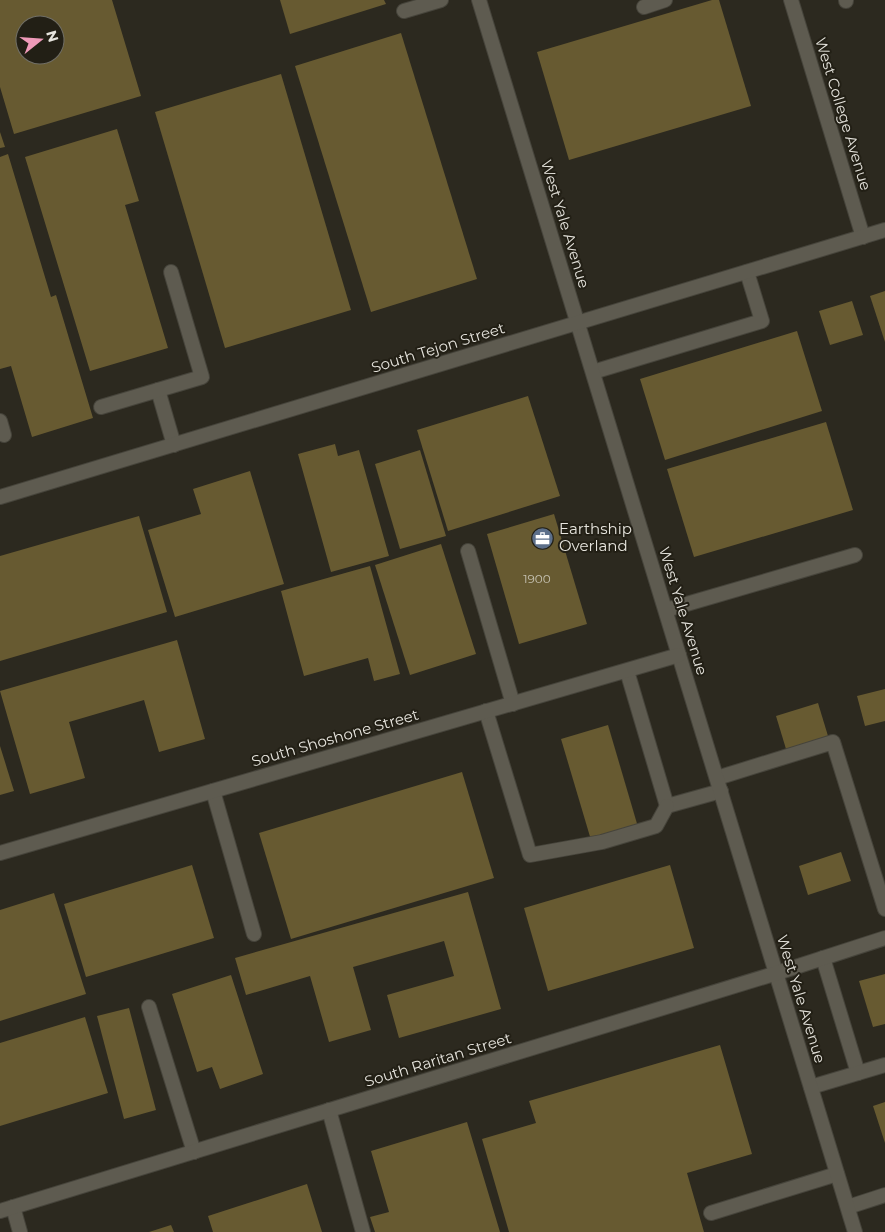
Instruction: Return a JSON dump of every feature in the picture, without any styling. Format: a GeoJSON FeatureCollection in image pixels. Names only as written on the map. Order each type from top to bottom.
{"type":"FeatureCollection","features":[{"type":"Feature","properties":{"kind":"street"},"geometry":{"type":"LineString","coordinates":[[404,11],[441,0]]}},
{"type":"Feature","properties":{"kind":"street","name":"West Yale Avenue"},"geometry":{"type":"LineString","coordinates":[[479,0],[855,1232]]}},
{"type":"Feature","properties":{"kind":"street"},"geometry":{"type":"LineString","coordinates":[[644,7],[665,0]]}},
{"type":"Feature","properties":{"kind":"street","name":"West College Avenue"},"geometry":{"type":"LineString","coordinates":[[791,0],[863,236]]}},
{"type":"Feature","properties":{"kind":"street","name":"South Tejon Street"},"geometry":{"type":"LineString","coordinates":[[0,497],[885,230]]}},
{"type":"Feature","properties":{"kind":"street"},"geometry":{"type":"LineString","coordinates":[[101,407],[202,377],[171,272]]}},
{"type":"Feature","properties":{"kind":"street"},"geometry":{"type":"LineString","coordinates":[[593,372],[762,321],[747,272]]}},
{"type":"Feature","properties":{"kind":"street"},"geometry":{"type":"LineString","coordinates":[[158,390],[174,445]]}},
{"type":"Feature","properties":{"kind":"street"},"geometry":{"type":"LineString","coordinates":[[0,421],[4,435]]}},
{"type":"Feature","properties":{"kind":"street"},"geometry":{"type":"LineString","coordinates":[[468,550],[513,704]]}},
{"type":"Feature","properties":{"kind":"street"},"geometry":{"type":"LineString","coordinates":[[666,610],[855,555]]}},
{"type":"Feature","properties":{"kind":"street","name":"South Shoshone Street"},"geometry":{"type":"LineString","coordinates":[[0,853],[679,655]]}},
{"type":"Feature","properties":{"kind":"street"},"geometry":{"type":"LineString","coordinates":[[627,671],[667,806]]}},
{"type":"Feature","properties":{"kind":"street"},"geometry":{"type":"LineString","coordinates":[[486,712],[530,855],[602,842],[656,826],[667,806],[833,742],[885,909]]}},
{"type":"Feature","properties":{"kind":"street"},"geometry":{"type":"LineString","coordinates":[[213,791],[254,934]]}},
{"type":"Feature","properties":{"kind":"street","name":"South Raritan Street"},"geometry":{"type":"LineString","coordinates":[[6,1209],[777,973],[885,938]]}},
{"type":"Feature","properties":{"kind":"street"},"geometry":{"type":"LineString","coordinates":[[823,958],[858,1073]]}},
{"type":"Feature","properties":{"kind":"street"},"geometry":{"type":"LineString","coordinates":[[148,1007],[194,1152]]}},
{"type":"Feature","properties":{"kind":"street"},"geometry":{"type":"LineString","coordinates":[[811,1087],[885,1065]]}},
{"type":"Feature","properties":{"kind":"street"},"geometry":{"type":"LineString","coordinates":[[329,1110],[362,1232]]}},
{"type":"Feature","properties":{"kind":"street"},"geometry":{"type":"LineString","coordinates":[[711,1213],[837,1174]]}},
{"type":"Feature","properties":{"kind":"street"},"geometry":{"type":"LineString","coordinates":[[848,1207],[885,1195]]}},
{"type":"Feature","properties":{"kind":"street"},"geometry":{"type":"LineString","coordinates":[[6,1209],[20,1232]]}},
{"type":"Feature","properties":{"kind":"building"},"geometry":{"type":"Polygon","coordinates":[[[0,0],[112,0],[141,96],[14,134],[0,87],[0,0]]]}},
{"type":"Feature","properties":{"kind":"building"},"geometry":{"type":"Polygon","coordinates":[[[280,0],[384,0],[386,4],[290,34],[280,0]]]}},
{"type":"Feature","properties":{"kind":"building"},"geometry":{"type":"Polygon","coordinates":[[[712,0],[719,0],[751,106],[569,160],[537,52],[712,0]]]}},
{"type":"Feature","properties":{"kind":"building"},"geometry":{"type":"Polygon","coordinates":[[[401,33],[477,279],[371,312],[295,66],[401,33]]]}},
{"type":"Feature","properties":{"kind":"building"},"geometry":{"type":"Polygon","coordinates":[[[281,74],[351,310],[225,348],[155,112],[281,74]]]}},
{"type":"Feature","properties":{"kind":"building"},"geometry":{"type":"Polygon","coordinates":[[[117,129],[139,201],[125,205],[168,348],[90,371],[25,157],[117,129]]]}},
{"type":"Feature","properties":{"kind":"building"},"geometry":{"type":"Polygon","coordinates":[[[0,132],[5,147],[0,148],[0,132]]]}},
{"type":"Feature","properties":{"kind":"building"},"geometry":{"type":"Polygon","coordinates":[[[8,154],[51,297],[56,295],[93,418],[32,437],[11,366],[0,369],[0,157],[8,154]]]}},
{"type":"Feature","properties":{"kind":"building"},"geometry":{"type":"Polygon","coordinates":[[[885,291],[885,342],[870,296],[885,291]]]}},
{"type":"Feature","properties":{"kind":"building"},"geometry":{"type":"Polygon","coordinates":[[[852,301],[863,335],[830,345],[819,311],[852,301]]]}},
{"type":"Feature","properties":{"kind":"building"},"geometry":{"type":"Polygon","coordinates":[[[797,331],[822,411],[665,460],[640,379],[797,331]]]}},
{"type":"Feature","properties":{"kind":"building"},"geometry":{"type":"Polygon","coordinates":[[[528,396],[560,496],[448,531],[417,430],[528,396]]]}},
{"type":"Feature","properties":{"kind":"building"},"geometry":{"type":"Polygon","coordinates":[[[826,422],[853,510],[694,557],[667,469],[826,422]]]}},
{"type":"Feature","properties":{"kind":"building"},"geometry":{"type":"Polygon","coordinates":[[[335,444],[338,456],[359,450],[389,556],[331,572],[298,454],[335,444]]]}},
{"type":"Feature","properties":{"kind":"building"},"geometry":{"type":"Polygon","coordinates":[[[420,450],[446,536],[400,549],[375,464],[420,450]]]}},
{"type":"Feature","properties":{"kind":"building"},"geometry":{"type":"Polygon","coordinates":[[[250,471],[284,584],[175,617],[148,530],[201,514],[193,489],[250,471]]]}},
{"type":"Feature","properties":{"kind":"building"},"geometry":{"type":"Polygon","coordinates":[[[554,514],[587,624],[519,644],[487,534],[554,514]]]}},
{"type":"Feature","properties":{"kind":"building"},"geometry":{"type":"Polygon","coordinates":[[[139,516],[167,612],[0,661],[0,556],[139,516]]]}},
{"type":"Feature","properties":{"kind":"building"},"geometry":{"type":"Polygon","coordinates":[[[441,544],[476,654],[410,675],[375,565],[441,544]]]}},
{"type":"Feature","properties":{"kind":"building"},"geometry":{"type":"Polygon","coordinates":[[[370,566],[400,674],[374,681],[368,658],[304,676],[281,591],[370,566]]]}},
{"type":"Feature","properties":{"kind":"building"},"geometry":{"type":"Polygon","coordinates":[[[177,640],[205,739],[159,752],[144,700],[69,722],[85,778],[30,794],[0,691],[177,640]]]}},
{"type":"Feature","properties":{"kind":"building"},"geometry":{"type":"Polygon","coordinates":[[[885,689],[885,721],[865,726],[857,696],[885,689]]]}},
{"type":"Feature","properties":{"kind":"building"},"geometry":{"type":"Polygon","coordinates":[[[818,703],[828,736],[786,749],[776,716],[818,703]]]}},
{"type":"Feature","properties":{"kind":"building"},"geometry":{"type":"Polygon","coordinates":[[[608,725],[638,827],[591,840],[561,739],[608,725]]]}},
{"type":"Feature","properties":{"kind":"building"},"geometry":{"type":"Polygon","coordinates":[[[0,746],[14,791],[0,795],[0,746]]]}},
{"type":"Feature","properties":{"kind":"building"},"geometry":{"type":"Polygon","coordinates":[[[462,772],[494,878],[291,939],[259,833],[462,772]]]}},
{"type":"Feature","properties":{"kind":"building"},"geometry":{"type":"Polygon","coordinates":[[[841,852],[851,881],[808,895],[799,866],[841,852]]]}},
{"type":"Feature","properties":{"kind":"building"},"geometry":{"type":"Polygon","coordinates":[[[192,865],[214,938],[86,977],[64,904],[192,865]]]}},
{"type":"Feature","properties":{"kind":"building"},"geometry":{"type":"Polygon","coordinates":[[[670,865],[694,948],[548,991],[524,908],[670,865]]]}},
{"type":"Feature","properties":{"kind":"building"},"geometry":{"type":"Polygon","coordinates":[[[468,892],[501,1009],[399,1038],[387,995],[454,976],[444,941],[353,967],[371,1030],[329,1042],[310,976],[246,995],[235,958],[468,892]]]}},
{"type":"Feature","properties":{"kind":"building"},"geometry":{"type":"Polygon","coordinates":[[[54,893],[86,994],[0,1021],[0,910],[54,893]]]}},
{"type":"Feature","properties":{"kind":"building"},"geometry":{"type":"Polygon","coordinates":[[[885,974],[885,1024],[873,1027],[859,981],[885,974]]]}},
{"type":"Feature","properties":{"kind":"building"},"geometry":{"type":"Polygon","coordinates":[[[231,975],[263,1074],[220,1089],[212,1067],[197,1072],[172,994],[231,975]]]}},
{"type":"Feature","properties":{"kind":"building"},"geometry":{"type":"Polygon","coordinates":[[[129,1008],[156,1110],[124,1119],[97,1016],[129,1008]]]}},
{"type":"Feature","properties":{"kind":"building"},"geometry":{"type":"Polygon","coordinates":[[[85,1017],[108,1093],[0,1126],[0,1043],[85,1017]]]}},
{"type":"Feature","properties":{"kind":"building"},"geometry":{"type":"Polygon","coordinates":[[[720,1045],[752,1154],[687,1173],[704,1232],[509,1232],[482,1139],[536,1123],[529,1101],[720,1045]]]}},
{"type":"Feature","properties":{"kind":"building"},"geometry":{"type":"Polygon","coordinates":[[[885,1102],[885,1143],[873,1106],[885,1102]]]}},
{"type":"Feature","properties":{"kind":"building"},"geometry":{"type":"Polygon","coordinates":[[[467,1122],[500,1232],[375,1232],[370,1217],[389,1212],[371,1151],[467,1122]]]}},
{"type":"Feature","properties":{"kind":"building"},"geometry":{"type":"Polygon","coordinates":[[[307,1184],[322,1232],[213,1232],[208,1216],[307,1184]]]}},
{"type":"Feature","properties":{"kind":"building"},"geometry":{"type":"Polygon","coordinates":[[[171,1225],[174,1232],[149,1232],[171,1225]]]}},
{"type":"Feature","properties":{"kind":"place","name":"Earthship Overland"},"geometry":{"type":"Point","coordinates":[543,538]}}]}
